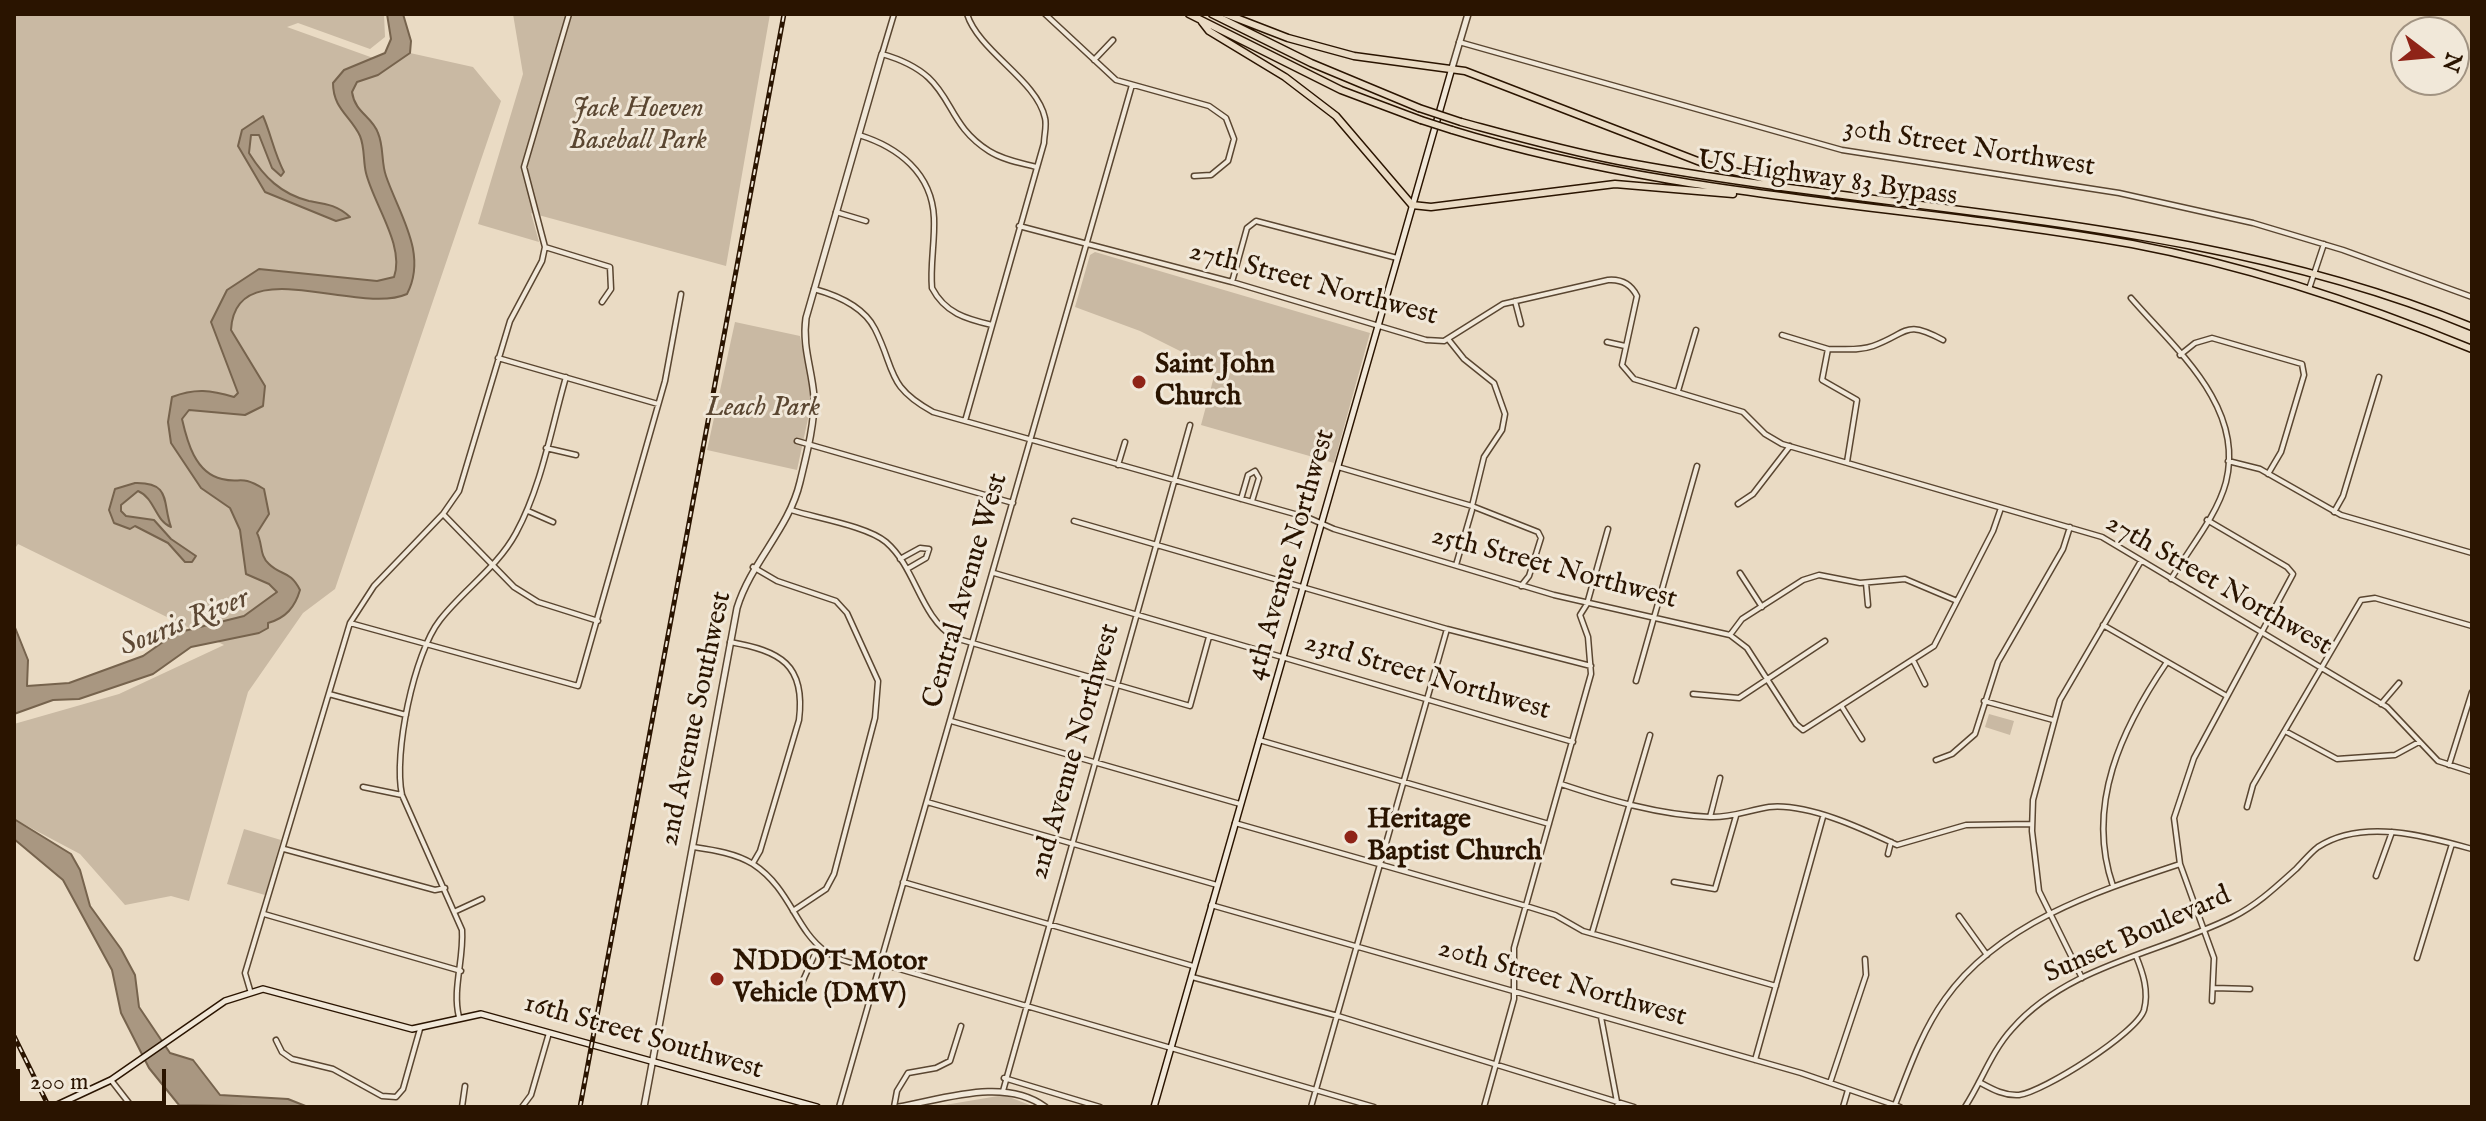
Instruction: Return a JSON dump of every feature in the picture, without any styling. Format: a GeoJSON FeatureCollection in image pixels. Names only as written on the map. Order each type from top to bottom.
{"type":"FeatureCollection","features":[{"type":"Feature","properties":{"kind":"highway","name":"US Highway 83 Bypass"},"geometry":{"type":"LineString","coordinates":[[1189,14],[1341,90],[1452,130],[1620,172],[2133,245],[2309,289],[2472,349]]}},
{"type":"Feature","properties":{"kind":"highway","name":"US Highway 83 Bypass"},"geometry":{"type":"LineString","coordinates":[[1212,14],[1323,69],[1461,122],[1620,161],[2155,237],[2314,272],[2385,293],[2472,327]]}},
{"type":"Feature","properties":{"kind":"highway"},"geometry":{"type":"LineString","coordinates":[[1226,14],[1288,38],[1354,56],[1452,68],[1708,165],[1786,186]]}},
{"type":"Feature","properties":{"kind":"highway"},"geometry":{"type":"LineString","coordinates":[[1202,22],[1209,31],[1285,77],[1336,116],[1412,205],[1431,207],[1626,184],[1769,194]]}},
{"type":"Feature","properties":{"kind":"main road","name":"4th Avenue Northwest"},"geometry":{"type":"LineString","coordinates":[[1154,1107],[1468,14]]}},
{"type":"Feature","properties":{"kind":"main road","name":"2nd Avenue Southwest"},"geometry":{"type":"LineString","coordinates":[[644,1107],[730,642],[744,587],[753,567],[760,552],[791,510],[814,400],[803,338],[814,289],[882,54]]}},
{"type":"Feature","properties":{"kind":"main road"},"geometry":{"type":"LineString","coordinates":[[53,1107],[111,1080],[206,1012],[250,990],[283,993],[402,1027],[420,1029]]}},
{"type":"Feature","properties":{"kind":"main road","name":"16th Street Southwest"},"geometry":{"type":"LineString","coordinates":[[420,1029],[481,1014],[817,1107]]}},
{"type":"Feature","properties":{"kind":"main road"},"geometry":{"type":"LineString","coordinates":[[896,1107],[1003,1091],[1028,1096],[1045,1107]]}},
{"type":"Feature","properties":{"kind":"street"},"geometry":{"type":"LineString","coordinates":[[250,990],[245,973],[350,623],[374,586],[443,514],[459,491],[514,311],[542,261],[545,247],[524,167],[569,14]]}},
{"type":"Feature","properties":{"kind":"street","name":"2nd Avenue Southwest"},"geometry":{"type":"LineString","coordinates":[[882,54],[894,14]]}},
{"type":"Feature","properties":{"kind":"street"},"geometry":{"type":"LineString","coordinates":[[965,421],[1044,143],[1045,118],[1036,99],[977,31],[967,14]]}},
{"type":"Feature","properties":{"kind":"street"},"geometry":{"type":"LineString","coordinates":[[1045,14],[1116,80],[1209,106],[1228,122],[1234,145],[1228,161],[1211,175],[1194,176]]}},
{"type":"Feature","properties":{"kind":"street"},"geometry":{"type":"LineString","coordinates":[[1094,60],[1113,40]]}},
{"type":"Feature","properties":{"kind":"street","name":"30th Street Northwest"},"geometry":{"type":"LineString","coordinates":[[1459,42],[1842,150],[2119,193],[2201,210],[2324,244],[2472,297]]}},
{"type":"Feature","properties":{"kind":"street"},"geometry":{"type":"LineString","coordinates":[[882,54],[916,65],[936,82],[962,125],[991,152],[1036,167]]}},
{"type":"Feature","properties":{"kind":"street","name":"Central Avenue West"},"geometry":{"type":"LineString","coordinates":[[839,1107],[1132,85]]}},
{"type":"Feature","properties":{"kind":"street"},"geometry":{"type":"LineString","coordinates":[[859,135],[888,144],[899,152],[927,190],[934,220],[932,288],[937,298],[951,312],[993,325]]}},
{"type":"Feature","properties":{"kind":"street"},"geometry":{"type":"LineString","coordinates":[[836,212],[866,221]]}},
{"type":"Feature","properties":{"kind":"street"},"geometry":{"type":"LineString","coordinates":[[1232,282],[1251,223],[1261,222],[1397,258]]}},
{"type":"Feature","properties":{"kind":"street","name":"27th Street Northwest"},"geometry":{"type":"LineString","coordinates":[[1019,226],[1232,282],[1426,340],[1448,339],[1503,304],[1613,280],[1632,287],[1637,296],[1625,346]]}},
{"type":"Feature","properties":{"kind":"street"},"geometry":{"type":"LineString","coordinates":[[2309,289],[2324,244]]}},
{"type":"Feature","properties":{"kind":"street"},"geometry":{"type":"LineString","coordinates":[[545,247],[610,267],[611,289],[602,302]]}},
{"type":"Feature","properties":{"kind":"street","name":"25th Street Northwest"},"geometry":{"type":"LineString","coordinates":[[814,289],[835,295],[869,321],[892,378],[903,392],[933,412],[1252,502],[1521,586],[1587,604],[1730,635]]}},
{"type":"Feature","properties":{"kind":"street"},"geometry":{"type":"LineString","coordinates":[[350,623],[578,686],[658,404],[681,294]]}},
{"type":"Feature","properties":{"kind":"street"},"geometry":{"type":"LineString","coordinates":[[2131,298],[2218,405],[2225,422],[2226,482],[2171,579]]}},
{"type":"Feature","properties":{"kind":"street"},"geometry":{"type":"LineString","coordinates":[[1515,301],[1521,324]]}},
{"type":"Feature","properties":{"kind":"street"},"geometry":{"type":"LineString","coordinates":[[1782,335],[1828,349],[1874,346],[1910,327],[1943,340]]}},
{"type":"Feature","properties":{"kind":"street"},"geometry":{"type":"LineString","coordinates":[[1607,342],[1625,346],[1622,365],[1627,375],[1678,391],[1696,330]]}},
{"type":"Feature","properties":{"kind":"street"},"geometry":{"type":"LineString","coordinates":[[2180,355],[2195,343],[2212,338],[2296,361],[2305,367],[2281,452],[2268,474]]}},
{"type":"Feature","properties":{"kind":"street"},"geometry":{"type":"LineString","coordinates":[[1448,339],[1464,359],[1494,383],[1505,414],[1502,430],[1484,457],[1456,565]]}},
{"type":"Feature","properties":{"kind":"street"},"geometry":{"type":"LineString","coordinates":[[1828,349],[1822,380],[1857,400],[1847,462]]}},
{"type":"Feature","properties":{"kind":"street"},"geometry":{"type":"LineString","coordinates":[[498,358],[658,404]]}},
{"type":"Feature","properties":{"kind":"street"},"geometry":{"type":"LineString","coordinates":[[459,1017],[455,998],[461,971],[462,930],[402,795],[399,755],[406,715],[426,646],[440,619],[503,555],[528,511],[566,377]]}},
{"type":"Feature","properties":{"kind":"street"},"geometry":{"type":"LineString","coordinates":[[2334,512],[2343,496],[2379,377]]}},
{"type":"Feature","properties":{"kind":"street","name":"27th Street Northwest"},"geometry":{"type":"LineString","coordinates":[[1678,391],[1743,412],[1773,440],[1790,446],[2102,537],[2381,704],[2430,755],[2472,772]]}},
{"type":"Feature","properties":{"kind":"street","name":"2nd Avenue Northwest"},"geometry":{"type":"LineString","coordinates":[[1003,1091],[1004,1078],[1190,425]]}},
{"type":"Feature","properties":{"kind":"street"},"geometry":{"type":"LineString","coordinates":[[797,441],[1014,503]]}},
{"type":"Feature","properties":{"kind":"street"},"geometry":{"type":"LineString","coordinates":[[1118,465],[1125,442]]}},
{"type":"Feature","properties":{"kind":"street"},"geometry":{"type":"LineString","coordinates":[[1738,504],[1753,494],[1790,446]]}},
{"type":"Feature","properties":{"kind":"street"},"geometry":{"type":"LineString","coordinates":[[546,448],[576,455]]}},
{"type":"Feature","properties":{"kind":"street"},"geometry":{"type":"LineString","coordinates":[[2228,461],[2268,474],[2334,512],[2472,553]]}},
{"type":"Feature","properties":{"kind":"street"},"geometry":{"type":"LineString","coordinates":[[1636,681],[1697,466]]}},
{"type":"Feature","properties":{"kind":"street"},"geometry":{"type":"LineString","coordinates":[[1338,467],[1472,508],[1538,532],[1541,538],[1529,576],[1521,586]]}},
{"type":"Feature","properties":{"kind":"street"},"geometry":{"type":"LineString","coordinates":[[1241,499],[1248,475],[1255,471],[1259,478],[1252,502]]}},
{"type":"Feature","properties":{"kind":"street"},"geometry":{"type":"LineString","coordinates":[[1958,602],[1905,579],[1866,583],[1819,575],[1803,580],[1742,619],[1730,635],[1747,648],[1803,730],[1914,662],[1934,646],[1958,602],[2001,508]]}},
{"type":"Feature","properties":{"kind":"street"},"geometry":{"type":"LineString","coordinates":[[791,510],[883,539],[900,559],[939,628],[974,643],[1190,706],[1209,636]]}},
{"type":"Feature","properties":{"kind":"street"},"geometry":{"type":"LineString","coordinates":[[528,511],[553,522]]}},
{"type":"Feature","properties":{"kind":"street"},"geometry":{"type":"LineString","coordinates":[[443,514],[514,587],[538,602],[598,621]]}},
{"type":"Feature","properties":{"kind":"street"},"geometry":{"type":"LineString","coordinates":[[2207,520],[2287,567],[2293,574],[2225,695],[2194,758],[2174,818],[2180,864],[2214,958],[2212,1001]]}},
{"type":"Feature","properties":{"kind":"street"},"geometry":{"type":"LineString","coordinates":[[1074,521],[1447,629],[1592,666]]}},
{"type":"Feature","properties":{"kind":"street"},"geometry":{"type":"LineString","coordinates":[[1936,760],[1952,754],[1975,734],[1998,662],[2063,549],[2070,527]]}},
{"type":"Feature","properties":{"kind":"street"},"geometry":{"type":"LineString","coordinates":[[1484,1107],[1515,992],[1514,948],[1592,666],[1580,615],[1587,604],[1608,529]]}},
{"type":"Feature","properties":{"kind":"street"},"geometry":{"type":"LineString","coordinates":[[900,559],[920,548],[929,549],[926,558],[906,570]]}},
{"type":"Feature","properties":{"kind":"street"},"geometry":{"type":"LineString","coordinates":[[2082,978],[2039,891],[2032,824],[2042,756],[2060,700],[2141,560]]}},
{"type":"Feature","properties":{"kind":"street"},"geometry":{"type":"LineString","coordinates":[[753,567],[777,581],[836,601],[847,613],[878,681],[875,718],[834,874],[826,889],[792,911]]}},
{"type":"Feature","properties":{"kind":"street","name":"23rd Street Northwest"},"geometry":{"type":"LineString","coordinates":[[994,573],[1573,742]]}},
{"type":"Feature","properties":{"kind":"street"},"geometry":{"type":"LineString","coordinates":[[1740,573],[1762,607]]}},
{"type":"Feature","properties":{"kind":"street"},"geometry":{"type":"LineString","coordinates":[[1866,583],[1868,605]]}},
{"type":"Feature","properties":{"kind":"street"},"geometry":{"type":"LineString","coordinates":[[2247,807],[2253,785],[2361,600],[2366,597],[2472,626]]}},
{"type":"Feature","properties":{"kind":"street"},"geometry":{"type":"LineString","coordinates":[[2103,625],[2225,695]]}},
{"type":"Feature","properties":{"kind":"street"},"geometry":{"type":"LineString","coordinates":[[1311,1107],[1447,629]]}},
{"type":"Feature","properties":{"kind":"street"},"geometry":{"type":"LineString","coordinates":[[1693,694],[1705,693],[1734,699],[1825,641]]}},
{"type":"Feature","properties":{"kind":"street"},"geometry":{"type":"LineString","coordinates":[[730,642],[778,655],[798,679],[802,698],[799,720],[763,841],[752,864]]}},
{"type":"Feature","properties":{"kind":"street"},"geometry":{"type":"LineString","coordinates":[[1914,662],[1925,684]]}},
{"type":"Feature","properties":{"kind":"street"},"geometry":{"type":"LineString","coordinates":[[2113,886],[2102,845],[2108,782],[2133,718],[2167,662]]}},
{"type":"Feature","properties":{"kind":"street"},"geometry":{"type":"LineString","coordinates":[[2381,704],[2399,683]]}},
{"type":"Feature","properties":{"kind":"street"},"geometry":{"type":"LineString","coordinates":[[2449,765],[2472,692]]}},
{"type":"Feature","properties":{"kind":"street"},"geometry":{"type":"LineString","coordinates":[[329,694],[406,715]]}},
{"type":"Feature","properties":{"kind":"street"},"geometry":{"type":"LineString","coordinates":[[1984,701],[2053,720]]}},
{"type":"Feature","properties":{"kind":"street"},"geometry":{"type":"LineString","coordinates":[[1842,707],[1862,739]]}},
{"type":"Feature","properties":{"kind":"street"},"geometry":{"type":"LineString","coordinates":[[951,721],[1240,804]]}},
{"type":"Feature","properties":{"kind":"street"},"geometry":{"type":"LineString","coordinates":[[2285,731],[2337,759],[2395,755],[2419,742]]}},
{"type":"Feature","properties":{"kind":"street"},"geometry":{"type":"LineString","coordinates":[[1592,933],[1650,735]]}},
{"type":"Feature","properties":{"kind":"street"},"geometry":{"type":"LineString","coordinates":[[1259,740],[1550,824]]}},
{"type":"Feature","properties":{"kind":"street"},"geometry":{"type":"LineString","coordinates":[[1710,817],[1720,778]]}},
{"type":"Feature","properties":{"kind":"street"},"geometry":{"type":"LineString","coordinates":[[1561,784],[1630,804],[1710,817],[1736,816],[1770,807],[1786,807],[1870,830],[1891,842],[1912,842],[1966,825],[2032,824]]}},
{"type":"Feature","properties":{"kind":"street"},"geometry":{"type":"LineString","coordinates":[[363,787],[402,795]]}},
{"type":"Feature","properties":{"kind":"street"},"geometry":{"type":"LineString","coordinates":[[927,802],[1217,885]]}},
{"type":"Feature","properties":{"kind":"street"},"geometry":{"type":"LineString","coordinates":[[1674,882],[1715,889],[1736,816]]}},
{"type":"Feature","properties":{"kind":"street"},"geometry":{"type":"LineString","coordinates":[[1755,1060],[1823,817]]}},
{"type":"Feature","properties":{"kind":"street"},"geometry":{"type":"LineString","coordinates":[[1235,823],[1526,906],[1592,933],[1776,986]]}},
{"type":"Feature","properties":{"kind":"street"},"geometry":{"type":"LineString","coordinates":[[2376,876],[2392,832]]}},
{"type":"Feature","properties":{"kind":"street","name":"Sunset Boulevard"},"geometry":{"type":"LineString","coordinates":[[1979,1082],[1993,1053],[2033,1008],[2082,978],[2204,931],[2265,896],[2317,848],[2336,839],[2392,832],[2412,833],[2472,849]]}},
{"type":"Feature","properties":{"kind":"street"},"geometry":{"type":"LineString","coordinates":[[1888,854],[1891,842]]}},
{"type":"Feature","properties":{"kind":"street"},"geometry":{"type":"LineString","coordinates":[[2417,958],[2452,844]]}},
{"type":"Feature","properties":{"kind":"street"},"geometry":{"type":"LineString","coordinates":[[691,846],[725,852],[752,864],[766,876],[802,930],[818,947],[1374,1107]]}},
{"type":"Feature","properties":{"kind":"street"},"geometry":{"type":"LineString","coordinates":[[284,849],[435,890],[445,888]]}},
{"type":"Feature","properties":{"kind":"street"},"geometry":{"type":"LineString","coordinates":[[1896,1106],[1928,1026],[1953,989],[1987,955],[2049,915],[2113,886],[2180,864]]}},
{"type":"Feature","properties":{"kind":"street"},"geometry":{"type":"LineString","coordinates":[[903,882],[1193,966]]}},
{"type":"Feature","properties":{"kind":"street"},"geometry":{"type":"LineString","coordinates":[[456,911],[482,899]]}},
{"type":"Feature","properties":{"kind":"street","name":"20th Street Northwest"},"geometry":{"type":"LineString","coordinates":[[1211,905],[1755,1060],[1896,1106]]}},
{"type":"Feature","properties":{"kind":"street"},"geometry":{"type":"LineString","coordinates":[[264,914],[461,971]]}},
{"type":"Feature","properties":{"kind":"street"},"geometry":{"type":"LineString","coordinates":[[1959,916],[1987,955]]}},
{"type":"Feature","properties":{"kind":"street"},"geometry":{"type":"LineString","coordinates":[[801,985],[818,947]]}},
{"type":"Feature","properties":{"kind":"street"},"geometry":{"type":"LineString","coordinates":[[1965,1107],[1979,1082],[2005,1095],[2033,1092],[2116,1044],[2144,1012],[2144,976],[2136,955]]}},
{"type":"Feature","properties":{"kind":"street"},"geometry":{"type":"LineString","coordinates":[[1830,1083],[1866,975],[1865,959]]}},
{"type":"Feature","properties":{"kind":"street"},"geometry":{"type":"LineString","coordinates":[[1191,976],[1338,1016],[1634,1107]]}},
{"type":"Feature","properties":{"kind":"street"},"geometry":{"type":"LineString","coordinates":[[2214,988],[2250,989]]}},
{"type":"Feature","properties":{"kind":"street"},"geometry":{"type":"LineString","coordinates":[[1601,1017],[1618,1104]]}},
{"type":"Feature","properties":{"kind":"street"},"geometry":{"type":"LineString","coordinates":[[896,1107],[897,1091],[908,1073],[936,1068],[950,1061],[961,1026]]}},
{"type":"Feature","properties":{"kind":"street"},"geometry":{"type":"LineString","coordinates":[[276,1040],[282,1052],[292,1059],[333,1069],[382,1096],[396,1097],[403,1089],[420,1029]]}},
{"type":"Feature","properties":{"kind":"street"},"geometry":{"type":"LineString","coordinates":[[522,1107],[531,1095],[549,1033]]}},
{"type":"Feature","properties":{"kind":"street"},"geometry":{"type":"LineString","coordinates":[[1004,1078],[1100,1107]]}},
{"type":"Feature","properties":{"kind":"street"},"geometry":{"type":"LineString","coordinates":[[111,1080],[132,1107]]}},
{"type":"Feature","properties":{"kind":"street"},"geometry":{"type":"LineString","coordinates":[[462,1107],[465,1086]]}},
{"type":"Feature","properties":{"kind":"street"},"geometry":{"type":"LineString","coordinates":[[1843,1107],[1849,1090]]}},
{"type":"Feature","properties":{"kind":"green space"},"geometry":{"type":"Polygon","coordinates":[[[14,14],[384,14],[385,37],[370,49],[298,23],[287,27],[376,59],[410,53],[473,67],[501,101],[335,589],[303,613],[248,692],[189,901],[171,896],[125,905],[80,854],[14,819],[14,724],[119,694],[224,645],[18,544],[14,550],[14,14]]]}},
{"type":"Feature","properties":{"kind":"green space","name":"Jack Hoeven Baseball Park"},"geometry":{"type":"Polygon","coordinates":[[[513,14],[770,14],[726,266],[531,213],[539,242],[478,224],[523,74],[513,14]]]}},
{"type":"Feature","properties":{"kind":"green space"},"geometry":{"type":"Polygon","coordinates":[[[1095,252],[1370,333],[1334,463],[1201,425],[1216,369],[1140,331],[1075,307],[1090,255],[1095,252]]]}},
{"type":"Feature","properties":{"kind":"green space","name":"Leach Park"},"geometry":{"type":"Polygon","coordinates":[[[735,322],[800,336],[812,400],[797,470],[707,450],[735,322]]]}},
{"type":"Feature","properties":{"kind":"green space"},"geometry":{"type":"Polygon","coordinates":[[[1989,714],[2014,721],[2010,735],[1985,727],[1989,714]]]}},
{"type":"Feature","properties":{"kind":"green space"},"geometry":{"type":"Polygon","coordinates":[[[244,829],[281,840],[265,895],[227,884],[244,829]]]}},
{"type":"Feature","properties":{"kind":"green space"},"geometry":{"type":"Polygon","coordinates":[[[1004,1095],[1035,1107],[933,1107],[1004,1095]]]}},
{"type":"Feature","properties":{"kind":"shaded area"},"geometry":{"type":"Polygon","coordinates":[[[387,14],[403,14],[411,41],[410,53],[378,75],[357,82],[352,92],[356,105],[378,133],[386,176],[409,234],[414,264],[413,279],[407,294],[386,299],[359,298],[276,289],[253,294],[238,306],[231,330],[265,386],[263,406],[245,415],[189,410],[182,419],[194,455],[205,470],[222,479],[245,481],[264,489],[269,514],[257,533],[262,553],[269,564],[296,584],[300,590],[295,602],[285,615],[268,623],[268,628],[259,633],[191,647],[153,674],[79,699],[53,700],[14,714],[14,625],[28,660],[27,686],[69,683],[143,656],[176,633],[244,616],[277,592],[269,584],[246,574],[240,530],[230,508],[201,488],[171,443],[168,422],[172,397],[196,391],[234,397],[238,393],[211,322],[227,290],[259,269],[377,281],[394,277],[396,265],[392,239],[366,173],[362,141],[339,106],[333,83],[344,70],[385,53],[391,39],[387,14]]]}},
{"type":"Feature","properties":{"kind":"shaded area"},"geometry":{"type":"Polygon","coordinates":[[[263,116],[284,172],[281,176],[272,168],[259,135],[251,135],[249,153],[261,170],[290,194],[336,207],[350,217],[336,221],[265,192],[238,146],[242,130],[263,116]]]}},
{"type":"Feature","properties":{"kind":"shaded area"},"geometry":{"type":"Polygon","coordinates":[[[135,483],[155,486],[160,490],[171,527],[161,520],[148,499],[138,491],[121,505],[121,511],[126,516],[154,520],[171,539],[196,556],[192,562],[185,562],[168,543],[135,526],[130,529],[114,523],[109,510],[115,489],[135,483]]]}},
{"type":"Feature","properties":{"kind":"shaded area"},"geometry":{"type":"Polygon","coordinates":[[[14,819],[71,854],[80,870],[90,906],[121,949],[135,975],[139,1007],[170,1053],[193,1060],[220,1095],[288,1099],[308,1107],[179,1105],[149,1068],[121,1013],[112,970],[63,880],[14,839],[14,819]]]}},
{"type":"Feature","properties":{"kind":"railway"},"geometry":{"type":"LineString","coordinates":[[580,1107],[784,14]]}},
{"type":"Feature","properties":{"kind":"railway"},"geometry":{"type":"LineString","coordinates":[[14,1036],[49,1107]]}},
{"type":"Feature","properties":{"kind":"place","name":"Saint John Church"},"geometry":{"type":"Point","coordinates":[1139,382]}},
{"type":"Feature","properties":{"kind":"place","name":"Heritage Baptist Church"},"geometry":{"type":"Point","coordinates":[1351,837]}},
{"type":"Feature","properties":{"kind":"place","name":"NDDOT Motor Vehicle (DMV)"},"geometry":{"type":"Point","coordinates":[717,979]}},
{"type":"Feature","properties":{"kind":"water label","name":"Souris River"},"geometry":{"type":"Point","coordinates":[185,624]}}]}
